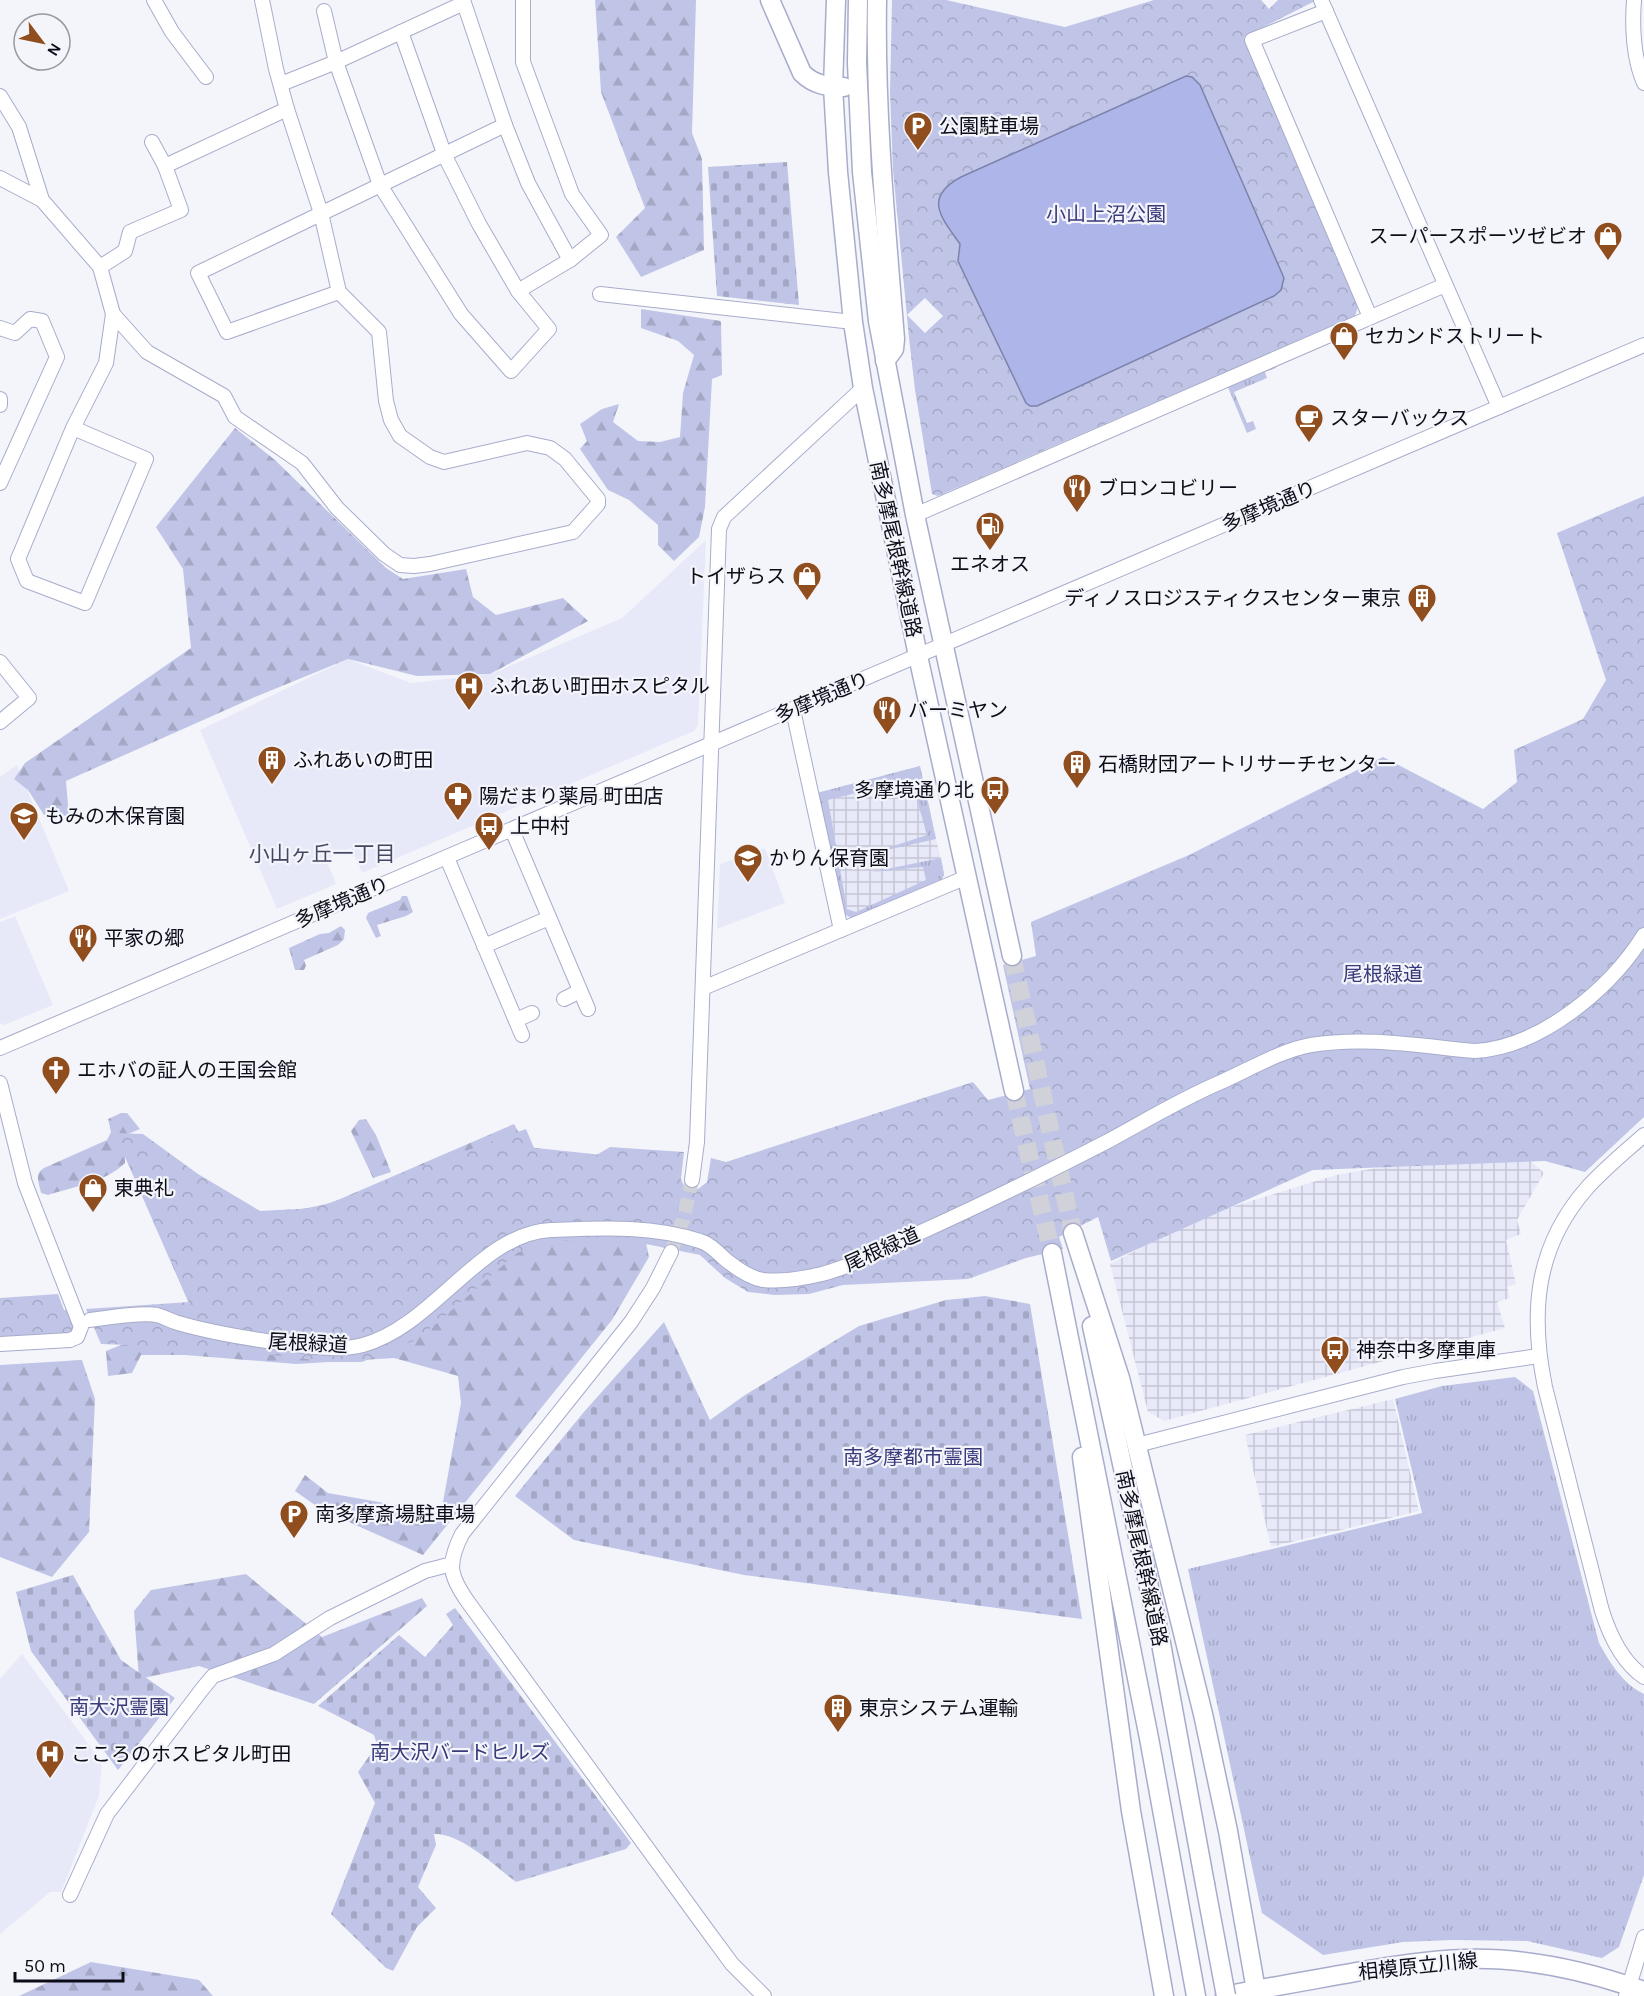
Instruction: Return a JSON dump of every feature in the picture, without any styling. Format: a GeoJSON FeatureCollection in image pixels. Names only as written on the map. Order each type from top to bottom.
{"type":"FeatureCollection","features":[{"type":"Feature","properties":{"kind":"main road"},"geometry":{"type":"LineString","coordinates":[[770,0],[802,73],[812,82],[834,87],[858,87]]}},
{"type":"Feature","properties":{"kind":"main road","name":"南多摩尾根幹線道路"},"geometry":{"type":"LineString","coordinates":[[836,0],[834,87],[841,210],[853,322],[863,388],[918,656],[1014,1091]]}},
{"type":"Feature","properties":{"kind":"main road","name":"南多摩尾根幹線道路"},"geometry":{"type":"LineString","coordinates":[[858,0],[858,87],[865,210],[878,321],[915,514],[1012,956]]}},
{"type":"Feature","properties":{"kind":"main road"},"geometry":{"type":"LineString","coordinates":[[877,0],[876,61],[881,170],[896,339],[894,349],[885,361]]}},
{"type":"Feature","properties":{"kind":"main road","name":"南多摩尾根幹線道路"},"geometry":{"type":"LineString","coordinates":[[1137,1445],[1120,1378],[1073,1233],[1160,1638],[1226,1996]]}},
{"type":"Feature","properties":{"kind":"main road","name":"南多摩尾根幹線道路"},"geometry":{"type":"LineString","coordinates":[[1052,1253],[1125,1614],[1196,1996]]}},
{"type":"Feature","properties":{"kind":"main road"},"geometry":{"type":"LineString","coordinates":[[1063,1309],[1125,1766],[1164,1996]]}},
{"type":"Feature","properties":{"kind":"main road"},"geometry":{"type":"LineString","coordinates":[[1137,1445],[1211,1749],[1228,1831],[1256,1993]]}},
{"type":"Feature","properties":{"kind":"main road","name":"相模原立川線"},"geometry":{"type":"LineString","coordinates":[[1226,1996],[1256,1993],[1401,1965],[1465,1959],[1497,1959],[1554,1966],[1601,1977],[1633,1991]]}},
{"type":"Feature","properties":{"kind":"street"},"geometry":{"type":"LineString","coordinates":[[154,0],[172,32],[206,77]]}},
{"type":"Feature","properties":{"kind":"street"},"geometry":{"type":"LineString","coordinates":[[113,314],[147,352],[224,396],[235,417],[302,463],[337,508],[384,554],[400,565],[430,564],[573,532],[598,504],[598,499],[565,459],[550,448],[527,443],[444,462],[430,457],[400,435],[391,420],[386,401],[379,332],[339,292],[321,213],[276,69],[262,0]]}},
{"type":"Feature","properties":{"kind":"street"},"geometry":{"type":"LineString","coordinates":[[518,291],[570,260],[601,235],[572,194],[523,62],[523,0]]}},
{"type":"Feature","properties":{"kind":"street"},"geometry":{"type":"LineString","coordinates":[[1634,0],[1634,39],[1637,61],[1644,83]]}},
{"type":"Feature","properties":{"kind":"street"},"geometry":{"type":"LineString","coordinates":[[281,84],[336,62],[464,3],[505,125],[528,183],[570,260]]}},
{"type":"Feature","properties":{"kind":"street"},"geometry":{"type":"LineString","coordinates":[[1370,317],[1252,40],[1324,5],[1499,407]]}},
{"type":"Feature","properties":{"kind":"street"},"geometry":{"type":"LineString","coordinates":[[324,10],[336,62],[380,185],[461,314],[511,371],[549,329],[518,291],[478,224],[445,156],[401,32]]}},
{"type":"Feature","properties":{"kind":"street"},"geometry":{"type":"LineString","coordinates":[[0,96],[19,127],[42,200]]}},
{"type":"Feature","properties":{"kind":"street"},"geometry":{"type":"LineString","coordinates":[[165,166],[287,109]]}},
{"type":"Feature","properties":{"kind":"street"},"geometry":{"type":"LineString","coordinates":[[339,292],[227,332],[198,273],[445,156],[505,125]]}},
{"type":"Feature","properties":{"kind":"street"},"geometry":{"type":"LineString","coordinates":[[100,267],[125,251],[129,232],[181,210],[165,166],[152,142]]}},
{"type":"Feature","properties":{"kind":"street"},"geometry":{"type":"LineString","coordinates":[[0,178],[42,200],[100,267],[113,314],[106,363],[73,428],[18,559],[27,581],[86,603],[146,459],[73,428]]}},
{"type":"Feature","properties":{"kind":"street"},"geometry":{"type":"LineString","coordinates":[[915,514],[1445,285]]}},
{"type":"Feature","properties":{"kind":"street"},"geometry":{"type":"LineString","coordinates":[[600,294],[853,322]]}},
{"type":"Feature","properties":{"kind":"street"},"geometry":{"type":"LineString","coordinates":[[0,328],[15,333],[30,319],[42,321],[57,357],[0,483]]}},
{"type":"Feature","properties":{"kind":"street","name":"多摩境通り"},"geometry":{"type":"LineString","coordinates":[[0,1048],[1644,345]]}},
{"type":"Feature","properties":{"kind":"street"},"geometry":{"type":"LineString","coordinates":[[692,1180],[697,1142],[719,529],[724,517],[863,388]]}},
{"type":"Feature","properties":{"kind":"street"},"geometry":{"type":"LineString","coordinates":[[0,399],[0,405]]}},
{"type":"Feature","properties":{"kind":"street"},"geometry":{"type":"LineString","coordinates":[[0,662],[29,698],[0,722]]}},
{"type":"Feature","properties":{"kind":"street"},"geometry":{"type":"LineString","coordinates":[[793,710],[841,930]]}},
{"type":"Feature","properties":{"kind":"street"},"geometry":{"type":"LineString","coordinates":[[512,830],[588,1009]]}},
{"type":"Feature","properties":{"kind":"street"},"geometry":{"type":"LineString","coordinates":[[447,858],[522,1035]]}},
{"type":"Feature","properties":{"kind":"street"},"geometry":{"type":"LineString","coordinates":[[703,988],[967,877]]}},
{"type":"Feature","properties":{"kind":"street"},"geometry":{"type":"LineString","coordinates":[[484,946],[549,918]]}},
{"type":"Feature","properties":{"kind":"street","name":"尾根緑道"},"geometry":{"type":"LineString","coordinates":[[85,1321],[154,1314],[178,1323],[251,1340],[322,1348],[363,1345],[387,1336],[408,1324],[500,1247],[524,1235],[546,1230],[629,1228],[654,1231],[704,1242],[713,1247],[727,1261],[762,1280],[820,1274],[874,1254],[1001,1194],[1187,1097],[1308,1046],[1357,1041],[1494,1050],[1539,1033],[1566,1016],[1614,976],[1644,935]]}},
{"type":"Feature","properties":{"kind":"street"},"geometry":{"type":"LineString","coordinates":[[564,999],[580,992]]}},
{"type":"Feature","properties":{"kind":"street"},"geometry":{"type":"LineString","coordinates":[[516,1020],[532,1013]]}},
{"type":"Feature","properties":{"kind":"street"},"geometry":{"type":"LineString","coordinates":[[0,1083],[25,1183],[85,1321],[80,1334],[74,1339],[0,1344]]}},
{"type":"Feature","properties":{"kind":"street"},"geometry":{"type":"LineString","coordinates":[[1644,1135],[1586,1189],[1571,1210],[1554,1241],[1540,1288],[1537,1321],[1539,1356],[1553,1420],[1608,1631],[1626,1659],[1644,1677]]}},
{"type":"Feature","properties":{"kind":"street"},"geometry":{"type":"LineString","coordinates":[[671,1252],[631,1322],[462,1534],[455,1548],[452,1575],[468,1602],[732,1964],[764,1996]]}},
{"type":"Feature","properties":{"kind":"street"},"geometry":{"type":"LineString","coordinates":[[1137,1445],[1403,1377],[1539,1356]]}},
{"type":"Feature","properties":{"kind":"street"},"geometry":{"type":"LineString","coordinates":[[70,1895],[107,1814],[213,1676],[274,1654],[330,1618],[425,1571],[452,1564]]}},
{"type":"Feature","properties":{"kind":"street"},"geometry":{"type":"LineString","coordinates":[[1633,1991],[1644,1937]]}},
{"type":"Feature","properties":{"kind":"shaded area"},"geometry":{"type":"Polygon","coordinates":[[[1186,76],[1192,77],[1200,85],[1284,278],[1281,290],[1274,296],[1037,406],[1030,406],[1026,403],[958,261],[960,244],[947,226],[939,209],[942,193],[961,177],[1186,76]]]}},
{"type":"Feature","properties":{"kind":"shaded area","name":"ふれあい町田ホスピタル"},"geometry":{"type":"Polygon","coordinates":[[[706,540],[698,725],[694,731],[362,873],[351,848],[326,859],[336,884],[277,909],[200,730],[348,659],[411,683],[491,674],[622,618],[706,540]]]}},
{"type":"Feature","properties":{"kind":"shaded area","name":"もみの木保育園"},"geometry":{"type":"Polygon","coordinates":[[[17,765],[69,891],[0,919],[0,777],[17,765]]]}},
{"type":"Feature","properties":{"kind":"shaded area"},"geometry":{"type":"Polygon","coordinates":[[[920,766],[944,874],[942,879],[851,918],[843,913],[817,793],[920,766]]]}},
{"type":"Feature","properties":{"kind":"shaded area","name":"かりん保育園"},"geometry":{"type":"Polygon","coordinates":[[[765,848],[785,903],[717,929],[720,864],[765,848]]]}},
{"type":"Feature","properties":{"kind":"shaded area"},"geometry":{"type":"Polygon","coordinates":[[[15,916],[53,1005],[4,1025],[0,1023],[0,922],[15,916]]]}},
{"type":"Feature","properties":{"kind":"shaded area"},"geometry":{"type":"Polygon","coordinates":[[[1526,1157],[1544,1173],[1517,1220],[1521,1234],[1506,1240],[1516,1284],[1507,1287],[1510,1298],[1497,1302],[1505,1328],[1164,1421],[1148,1412],[1110,1264],[1199,1217],[1336,1175],[1395,1165],[1526,1157]]]}},
{"type":"Feature","properties":{"kind":"shaded area"},"geometry":{"type":"Polygon","coordinates":[[[1393,1399],[1419,1511],[1271,1547],[1245,1435],[1393,1399]]]}},
{"type":"Feature","properties":{"kind":"shaded area","name":"こころのホスピタル町田"},"geometry":{"type":"Polygon","coordinates":[[[22,1654],[102,1763],[99,1796],[61,1892],[50,1892],[0,1934],[0,1679],[22,1654]]]}},
{"type":"Feature","properties":{"kind":"green space"},"geometry":{"type":"Polygon","coordinates":[[[595,0],[696,0],[692,133],[702,159],[704,250],[641,277],[616,237],[645,208],[601,92],[595,0]]]}},
{"type":"Feature","properties":{"kind":"green space","name":"小山上沼公園"},"geometry":{"type":"Polygon","coordinates":[[[892,0],[946,0],[1065,27],[1154,0],[1261,0],[1269,9],[1278,0],[1317,0],[1244,37],[1358,307],[1355,316],[938,496],[932,494],[909,338],[893,170],[890,93],[892,0]],[[925,298],[907,315],[925,333],[943,316],[925,298]]]}},
{"type":"Feature","properties":{"kind":"green space"},"geometry":{"type":"Polygon","coordinates":[[[787,162],[799,305],[717,296],[708,167],[787,162]]]}},
{"type":"Feature","properties":{"kind":"green space"},"geometry":{"type":"Polygon","coordinates":[[[641,309],[721,321],[722,375],[712,379],[705,507],[699,537],[674,561],[658,545],[658,525],[629,500],[608,490],[580,449],[587,441],[580,424],[602,409],[619,404],[613,422],[638,441],[660,442],[680,437],[683,393],[694,355],[678,341],[641,328],[641,309]]]}},
{"type":"Feature","properties":{"kind":"green space"},"geometry":{"type":"Polygon","coordinates":[[[1275,364],[1276,368],[1265,372],[1267,378],[1234,392],[1247,423],[1253,421],[1256,429],[1247,433],[1227,385],[1275,364]]]}},
{"type":"Feature","properties":{"kind":"green space"},"geometry":{"type":"Polygon","coordinates":[[[235,428],[275,460],[386,568],[403,579],[466,569],[473,597],[496,615],[563,598],[588,621],[490,674],[417,676],[348,659],[255,697],[66,781],[69,816],[44,815],[28,790],[14,779],[25,763],[191,648],[183,569],[156,527],[235,428]]]}},
{"type":"Feature","properties":{"kind":"green space","name":"尾根緑道"},"geometry":{"type":"Polygon","coordinates":[[[1644,496],[1644,1117],[1585,1172],[1545,1161],[1313,1170],[1111,1261],[1098,1217],[1059,1237],[1063,1249],[1026,1258],[968,1279],[843,1285],[809,1294],[775,1295],[748,1292],[725,1278],[700,1255],[636,1242],[558,1240],[541,1243],[517,1253],[436,1324],[413,1341],[362,1362],[331,1362],[214,1348],[101,1344],[86,1309],[189,1302],[115,1133],[143,1134],[198,1174],[260,1211],[315,1208],[526,1129],[534,1148],[593,1157],[610,1147],[684,1152],[681,1179],[684,1186],[698,1189],[707,1182],[711,1158],[726,1162],[973,1082],[988,1100],[1030,1089],[1003,965],[1036,956],[1031,922],[1189,855],[1383,757],[1483,809],[1517,782],[1514,750],[1583,719],[1606,680],[1557,533],[1644,496]]]}},
{"type":"Feature","properties":{"kind":"green space"},"geometry":{"type":"Polygon","coordinates":[[[920,766],[936,839],[869,854],[927,835],[911,779],[828,800],[847,909],[856,912],[926,880],[923,867],[872,872],[941,858],[944,874],[942,879],[851,918],[843,913],[817,793],[920,766]]]}},
{"type":"Feature","properties":{"kind":"green space"},"geometry":{"type":"Polygon","coordinates":[[[402,896],[407,896],[413,912],[377,925],[381,936],[376,938],[366,918],[368,913],[400,900],[402,896]]]}},
{"type":"Feature","properties":{"kind":"green space"},"geometry":{"type":"Polygon","coordinates":[[[341,926],[345,930],[344,939],[338,945],[304,960],[306,966],[304,970],[295,970],[289,948],[341,926]]]}},
{"type":"Feature","properties":{"kind":"green space"},"geometry":{"type":"Polygon","coordinates":[[[121,1113],[127,1113],[140,1129],[128,1134],[260,1218],[331,1203],[514,1124],[527,1147],[612,1156],[645,1238],[649,1257],[612,1320],[423,1555],[322,1510],[295,1491],[305,1475],[328,1493],[441,1513],[461,1403],[458,1376],[394,1358],[296,1364],[185,1355],[141,1355],[132,1373],[108,1376],[106,1351],[153,1332],[190,1306],[125,1157],[125,1163],[108,1175],[48,1195],[41,1193],[38,1176],[44,1168],[107,1140],[111,1132],[108,1119],[121,1113]]]}},
{"type":"Feature","properties":{"kind":"green space"},"geometry":{"type":"Polygon","coordinates":[[[366,1119],[376,1135],[391,1172],[373,1178],[351,1131],[359,1120],[366,1119]]]}},
{"type":"Feature","properties":{"kind":"green space"},"geometry":{"type":"Polygon","coordinates":[[[58,1294],[64,1310],[68,1310],[75,1325],[70,1335],[0,1338],[0,1298],[58,1294]]]}},
{"type":"Feature","properties":{"kind":"green space","name":"南多摩都市霊園"},"geometry":{"type":"Polygon","coordinates":[[[985,1296],[1030,1304],[1082,1619],[744,1575],[574,1540],[515,1496],[583,1413],[664,1322],[710,1420],[745,1395],[859,1326],[946,1300],[985,1296]]]}},
{"type":"Feature","properties":{"kind":"green space"},"geometry":{"type":"Polygon","coordinates":[[[82,1360],[95,1399],[89,1532],[52,1577],[0,1557],[0,1365],[82,1360]]]}},
{"type":"Feature","properties":{"kind":"green space"},"geometry":{"type":"Polygon","coordinates":[[[1515,1377],[1533,1391],[1599,1643],[1623,1679],[1644,1694],[1644,1875],[1619,1947],[1602,1958],[1527,1941],[1453,1940],[1403,1942],[1323,1955],[1262,1913],[1188,1569],[1422,1513],[1395,1399],[1442,1386],[1515,1377]]]}},
{"type":"Feature","properties":{"kind":"green space"},"geometry":{"type":"Polygon","coordinates":[[[246,1574],[322,1637],[422,1598],[427,1606],[314,1704],[199,1666],[139,1679],[134,1611],[151,1590],[246,1574]]]}},
{"type":"Feature","properties":{"kind":"green space","name":"南大沢霊園"},"geometry":{"type":"Polygon","coordinates":[[[73,1575],[121,1660],[175,1698],[118,1770],[31,1651],[16,1592],[73,1575]]]}},
{"type":"Feature","properties":{"kind":"green space","name":"南大沢バードヒルズ"},"geometry":{"type":"Polygon","coordinates":[[[455,1608],[631,1843],[626,1849],[516,1882],[466,1845],[444,1835],[434,1834],[436,1845],[418,1887],[436,1908],[417,1927],[393,1971],[386,1968],[331,1914],[375,1803],[358,1772],[377,1745],[374,1735],[318,1706],[399,1635],[425,1657],[453,1625],[446,1614],[455,1608]]]}},
{"type":"Feature","properties":{"kind":"green space"},"geometry":{"type":"Polygon","coordinates":[[[91,1962],[199,1980],[213,1996],[19,1996],[91,1962]]]}},
{"type":"Feature","properties":{"kind":"tunnel"},"geometry":{"type":"LineString","coordinates":[[1012,956],[1073,1233]]}},
{"type":"Feature","properties":{"kind":"tunnel"},"geometry":{"type":"LineString","coordinates":[[1014,1091],[1052,1253]]}},
{"type":"Feature","properties":{"kind":"tunnel"},"geometry":{"type":"LineString","coordinates":[[671,1252],[683,1220],[692,1180]]}},
{"type":"Feature","properties":{"kind":"place","name":"公園駐車場"},"geometry":{"type":"Point","coordinates":[918,152]}},
{"type":"Feature","properties":{"kind":"place","name":"スーパースポーツゼビオ"},"geometry":{"type":"Point","coordinates":[1608,262]}},
{"type":"Feature","properties":{"kind":"place","name":"セカンドストリート"},"geometry":{"type":"Point","coordinates":[1344,362]}},
{"type":"Feature","properties":{"kind":"place","name":"スターバックス"},"geometry":{"type":"Point","coordinates":[1309,444]}},
{"type":"Feature","properties":{"kind":"place","name":"ブロンコビリー"},"geometry":{"type":"Point","coordinates":[1077,514]}},
{"type":"Feature","properties":{"kind":"place","name":"エネオス"},"geometry":{"type":"Point","coordinates":[990,552]}},
{"type":"Feature","properties":{"kind":"place","name":"トイザらス"},"geometry":{"type":"Point","coordinates":[807,602]}},
{"type":"Feature","properties":{"kind":"place","name":"ディノスロジスティクスセンター東京"},"geometry":{"type":"Point","coordinates":[1422,624]}},
{"type":"Feature","properties":{"kind":"place","name":"ふれあい町田ホスピタル"},"geometry":{"type":"Point","coordinates":[469,712]}},
{"type":"Feature","properties":{"kind":"place","name":"バーミヤン"},"geometry":{"type":"Point","coordinates":[887,736]}},
{"type":"Feature","properties":{"kind":"place","name":"ふれあいの町田"},"geometry":{"type":"Point","coordinates":[272,786]}},
{"type":"Feature","properties":{"kind":"place","name":"石橋財団アートリサーチセンター"},"geometry":{"type":"Point","coordinates":[1077,790]}},
{"type":"Feature","properties":{"kind":"place","name":"多摩境通り北"},"geometry":{"type":"Point","coordinates":[995,816]}},
{"type":"Feature","properties":{"kind":"place","name":"陽だまり薬局 町田店"},"geometry":{"type":"Point","coordinates":[458,822]}},
{"type":"Feature","properties":{"kind":"place","name":"もみの木保育園"},"geometry":{"type":"Point","coordinates":[24,842]}},
{"type":"Feature","properties":{"kind":"place","name":"上中村"},"geometry":{"type":"Point","coordinates":[489,852]}},
{"type":"Feature","properties":{"kind":"place","name":"かりん保育園"},"geometry":{"type":"Point","coordinates":[748,884]}},
{"type":"Feature","properties":{"kind":"place","name":"平家の郷"},"geometry":{"type":"Point","coordinates":[83,964]}},
{"type":"Feature","properties":{"kind":"place","name":"エホバの証人の王国会館"},"geometry":{"type":"Point","coordinates":[56,1096]}},
{"type":"Feature","properties":{"kind":"place","name":"東典礼"},"geometry":{"type":"Point","coordinates":[93,1214]}},
{"type":"Feature","properties":{"kind":"place","name":"神奈中多摩車庫"},"geometry":{"type":"Point","coordinates":[1335,1376]}},
{"type":"Feature","properties":{"kind":"place","name":"南多摩斎場駐車場"},"geometry":{"type":"Point","coordinates":[294,1540]}},
{"type":"Feature","properties":{"kind":"place","name":"東京システム運輸"},"geometry":{"type":"Point","coordinates":[838,1734]}},
{"type":"Feature","properties":{"kind":"place","name":"こころのホスピタル町田"},"geometry":{"type":"Point","coordinates":[50,1780]}},
{"type":"Feature","properties":{"kind":"district","name":"小山ヶ丘一丁目"},"geometry":{"type":"Point","coordinates":[322,854]}}]}
